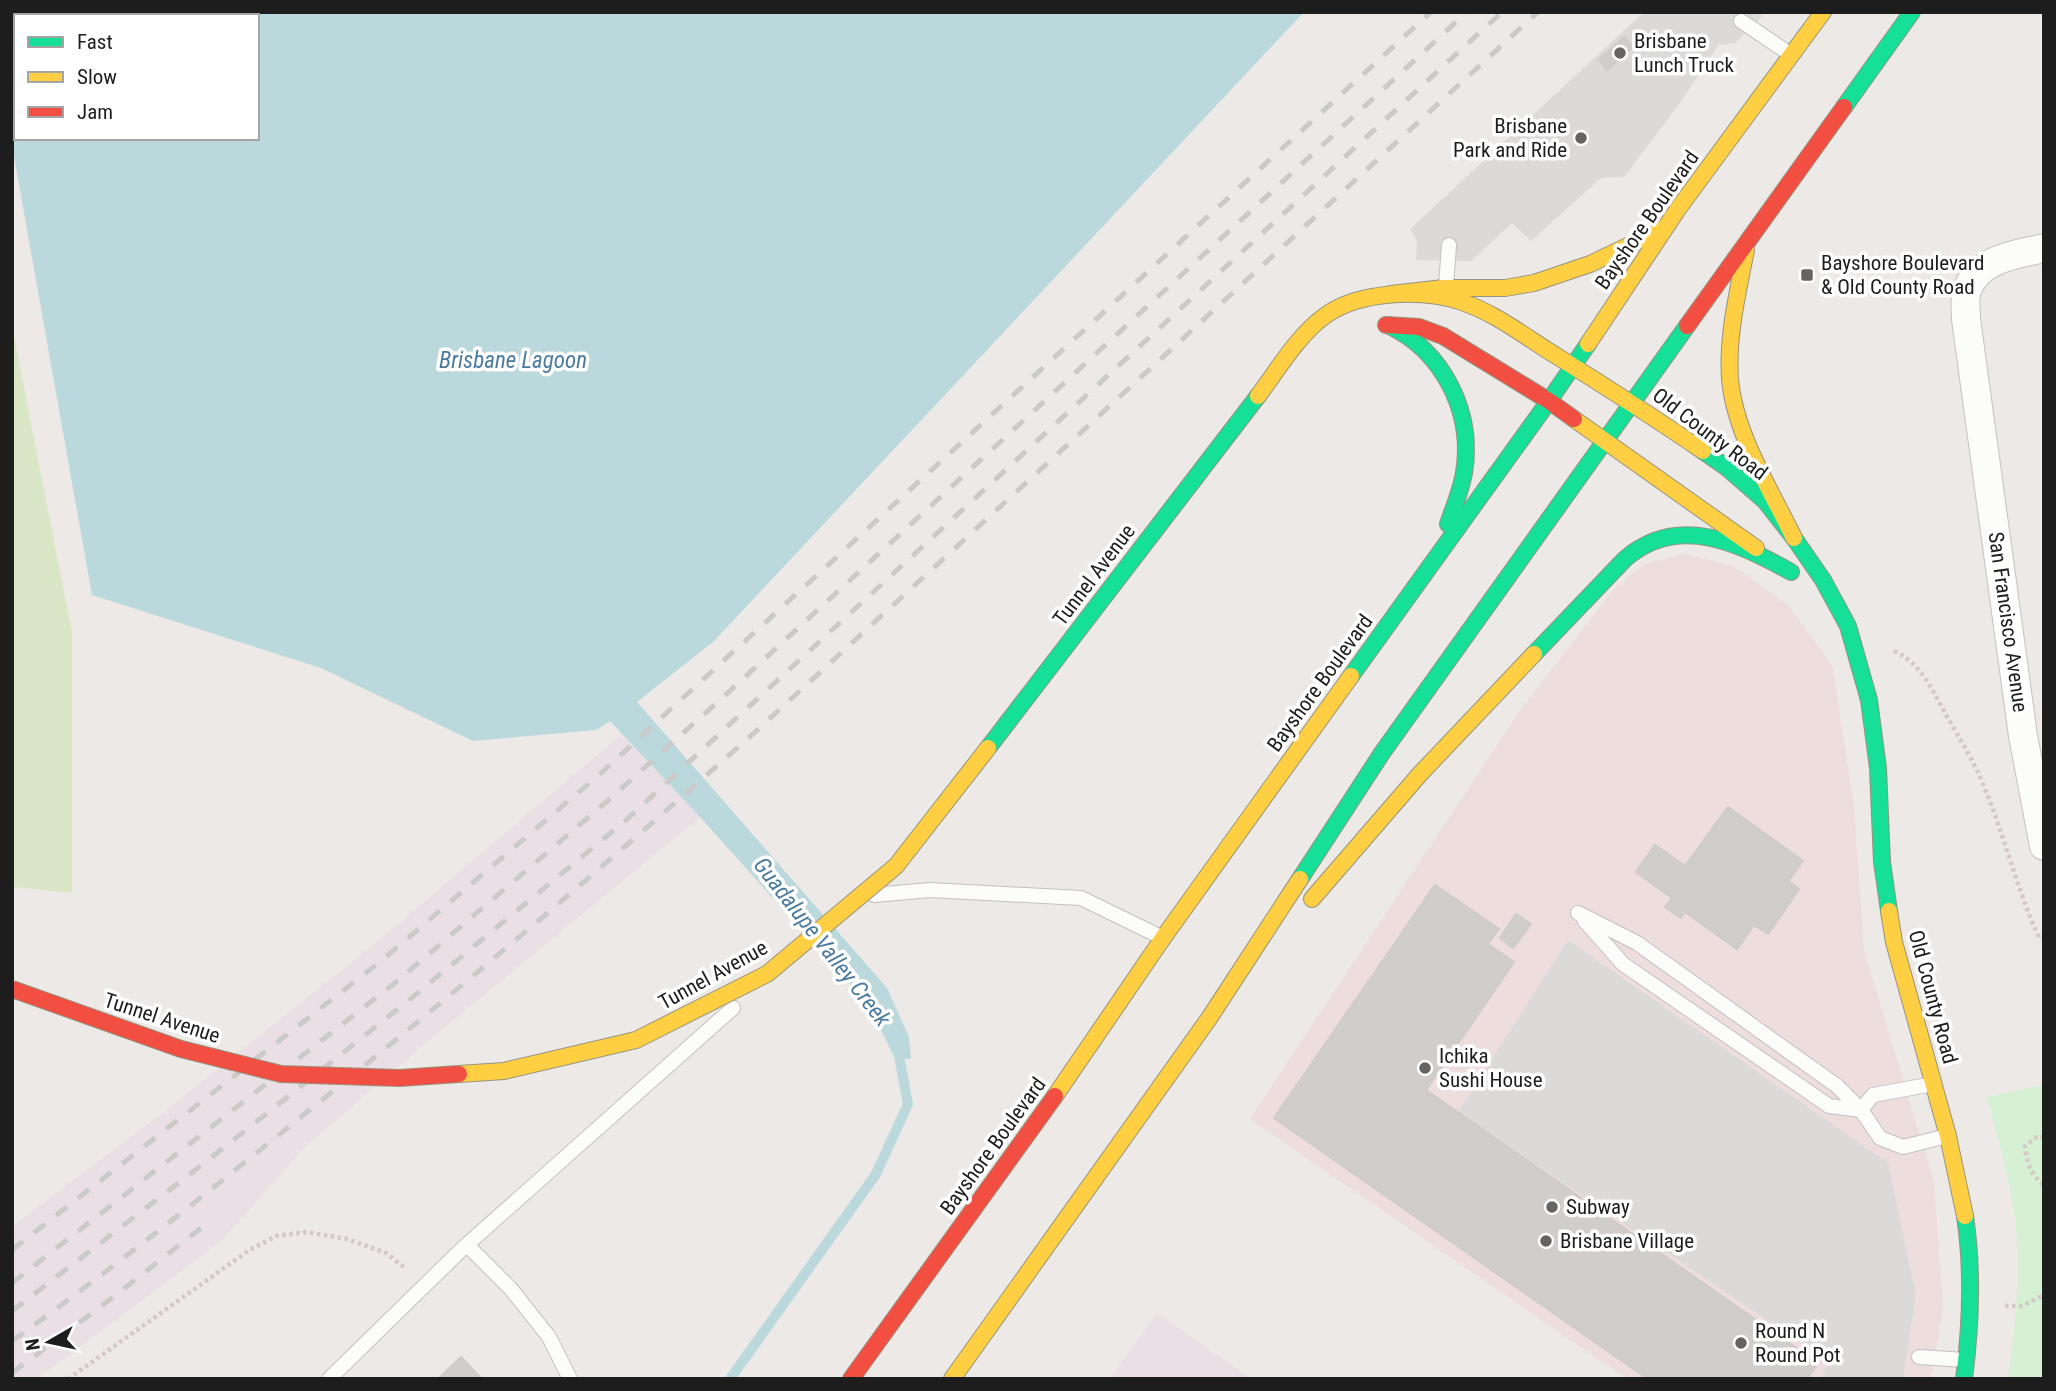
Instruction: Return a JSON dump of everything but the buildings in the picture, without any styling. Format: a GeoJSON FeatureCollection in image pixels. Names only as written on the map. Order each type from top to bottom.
{"type":"FeatureCollection","features":[{"type":"Feature","properties":{"kind":"main road","name":"Bayshore Boulevard"},"geometry":{"type":"LineString","coordinates":[[851,1379],[1071,1074],[1163,938],[1549,401],[1665,228],[1824,12]]}},
{"type":"Feature","properties":{"kind":"main road"},"geometry":{"type":"LineString","coordinates":[[952,1379],[1210,1017],[1382,753],[1912,12]]}},
{"type":"Feature","properties":{"kind":"main road"},"geometry":{"type":"LineString","coordinates":[[1391,294],[1446,288],[1511,288],[1548,279],[1614,253],[1665,228]]}},
{"type":"Feature","properties":{"kind":"main road"},"geometry":{"type":"LineString","coordinates":[[1747,242],[1731,358],[1732,392],[1742,428],[1794,538]]}},
{"type":"Feature","properties":{"kind":"main road","name":"Tunnel Avenue"},"geometry":{"type":"LineString","coordinates":[[12,989],[181,1049],[281,1074],[399,1078],[504,1071],[636,1040],[767,974],[895,866],[1292,351],[1303,333],[1328,313],[1357,300],[1391,294],[1427,295],[1459,301],[1493,316],[1573,366]]}},
{"type":"Feature","properties":{"kind":"main road"},"geometry":{"type":"LineString","coordinates":[[1435,559],[1460,493],[1466,466],[1465,434],[1458,405],[1446,378],[1430,355],[1410,336],[1381,325],[1419,327],[1443,336],[1549,401]]}},
{"type":"Feature","properties":{"kind":"main road","name":"Tunnel Avenue"},"geometry":{"type":"LineString","coordinates":[[1292,351],[1308,338],[1329,332]]}},
{"type":"Feature","properties":{"kind":"main road","name":"Old County Road"},"geometry":{"type":"LineString","coordinates":[[1573,366],[1633,403],[1726,467],[1765,501],[1824,580],[1848,626],[1860,661],[1875,737],[1882,862],[1894,942],[1948,1136],[1968,1238],[1970,1330],[1964,1379]]}},
{"type":"Feature","properties":{"kind":"main road","name":"Old County Road"},"geometry":{"type":"LineString","coordinates":[[1549,401],[1801,580],[1848,626]]}},
{"type":"Feature","properties":{"kind":"main road"},"geometry":{"type":"LineString","coordinates":[[1210,1017],[1420,774],[1613,569],[1638,549],[1664,538],[1695,534],[1725,540],[1758,553],[1801,580]]}},
{"type":"Feature","properties":{"kind":"street","name":"San Francisco Avenue"},"geometry":{"type":"LineString","coordinates":[[2044,248],[1985,266],[1973,278],[1966,292],[1966,319],[2023,736],[2044,846]]}},
{"type":"Feature","properties":{"kind":"lane"},"geometry":{"type":"LineString","coordinates":[[1741,21],[1792,55]]}},
{"type":"Feature","properties":{"kind":"lane"},"geometry":{"type":"LineString","coordinates":[[1446,288],[1449,246]]}},
{"type":"Feature","properties":{"kind":"lane"},"geometry":{"type":"LineString","coordinates":[[329,1379],[467,1245],[724,1015],[872,896],[930,890],[1081,898],[1163,938]]}},
{"type":"Feature","properties":{"kind":"lane"},"geometry":{"type":"LineString","coordinates":[[1861,1110],[1829,1106],[1623,964],[1578,913],[1637,943],[1837,1086],[1861,1110],[1880,1138],[1903,1147],[1948,1136]]}},
{"type":"Feature","properties":{"kind":"lane"},"geometry":{"type":"LineString","coordinates":[[1861,1110],[1873,1095],[1934,1084]]}},
{"type":"Feature","properties":{"kind":"lane"},"geometry":{"type":"LineString","coordinates":[[467,1245],[511,1289],[549,1337],[570,1379]]}},
{"type":"Feature","properties":{"kind":"lane"},"geometry":{"type":"LineString","coordinates":[[1919,1357],[1966,1360]]}},
{"type":"Feature","properties":{"kind":"path"},"geometry":{"type":"LineString","coordinates":[[1860,661],[1893,651],[1905,656],[1932,687],[1980,775],[2023,901],[2039,938],[2044,937]]}},
{"type":"Feature","properties":{"kind":"path"},"geometry":{"type":"LineString","coordinates":[[2044,1138],[2038,1136],[2025,1146],[2027,1163],[2044,1185]]}},
{"type":"Feature","properties":{"kind":"path"},"geometry":{"type":"LineString","coordinates":[[68,1379],[248,1251],[276,1236],[306,1232],[347,1239],[386,1253],[426,1285]]}},
{"type":"Feature","properties":{"kind":"shaded area","name":"Brisbane Park and Ride"},"geometry":{"type":"Polygon","coordinates":[[[1644,12],[1759,12],[1763,16],[1735,43],[1718,45],[1683,99],[1624,177],[1601,178],[1531,241],[1512,223],[1471,261],[1416,260],[1417,241],[1410,229],[1644,12]]]}},
{"type":"Feature","properties":{"kind":"shaded area"},"geometry":{"type":"Polygon","coordinates":[[[1685,554],[1733,566],[1788,605],[1832,665],[1854,806],[1864,951],[1934,1182],[1943,1307],[1931,1379],[1627,1379],[1250,1119],[1521,709],[1615,588],[1644,564],[1685,554]]]}},
{"type":"Feature","properties":{"kind":"shaded area"},"geometry":{"type":"Polygon","coordinates":[[[622,734],[700,817],[433,1037],[306,1146],[220,1242],[36,1379],[12,1379],[12,1227],[169,1108],[371,947],[622,734]]]}},
{"type":"Feature","properties":{"kind":"shaded area"},"geometry":{"type":"Polygon","coordinates":[[[1568,940],[1888,1163],[1916,1295],[1903,1379],[1820,1379],[1829,1362],[1458,1112],[1568,940]]]}},
{"type":"Feature","properties":{"kind":"shaded area"},"geometry":{"type":"Polygon","coordinates":[[[1157,1313],[1251,1379],[1110,1379],[1157,1313]]]}},
{"type":"Feature","properties":{"kind":"green space"},"geometry":{"type":"Polygon","coordinates":[[[12,326],[72,633],[72,893],[12,887],[12,326]]]}},
{"type":"Feature","properties":{"kind":"green space"},"geometry":{"type":"Polygon","coordinates":[[[2044,1085],[2044,1379],[2008,1379],[2018,1285],[2016,1228],[2008,1179],[1987,1097],[2044,1085]]]}},
{"type":"Feature","properties":{"kind":"water","name":"Brisbane Lagoon"},"geometry":{"type":"Polygon","coordinates":[[[12,12],[1304,12],[714,641],[637,702],[887,988],[909,1037],[911,1059],[894,1057],[872,1011],[840,973],[610,721],[596,730],[473,741],[321,668],[92,595],[12,145],[12,12]]]}},
{"type":"Feature","properties":{"kind":"waterway","name":"Guadalupe Valley Creek"},"geometry":{"type":"LineString","coordinates":[[730,1379],[876,1174],[908,1104],[897,1045]]}},
{"type":"Feature","properties":{"kind":"railway"},"geometry":{"type":"LineString","coordinates":[[12,1250],[381,961],[600,774],[1431,12]]}},
{"type":"Feature","properties":{"kind":"railway"},"geometry":{"type":"LineString","coordinates":[[12,1283],[395,983],[612,797],[1467,12]]}},
{"type":"Feature","properties":{"kind":"railway"},"geometry":{"type":"LineString","coordinates":[[12,1311],[408,1001],[625,821],[1502,12]]}},
{"type":"Feature","properties":{"kind":"railway"},"geometry":{"type":"LineString","coordinates":[[12,1341],[122,1259],[301,1117],[473,976],[642,831],[754,733],[1538,12]]}},
{"type":"Feature","properties":{"kind":"railway"},"geometry":{"type":"LineString","coordinates":[[12,1373],[210,1221]]}},
{"type":"Feature","properties":{"kind":"traffic: fast"},"geometry":{"type":"LineString","coordinates":[[1844,107],[1912,12]]}},
{"type":"Feature","properties":{"kind":"traffic: fast"},"geometry":{"type":"LineString","coordinates":[[1388,325],[1407,336],[1439,367],[1459,406],[1466,450],[1464,473],[1448,524]]}},
{"type":"Feature","properties":{"kind":"traffic: fast"},"geometry":{"type":"LineString","coordinates":[[1300,879],[1382,753],[1687,326]]}},
{"type":"Feature","properties":{"kind":"traffic: fast"},"geometry":{"type":"LineString","coordinates":[[1351,676],[1588,344]]}},
{"type":"Feature","properties":{"kind":"traffic: fast"},"geometry":{"type":"LineString","coordinates":[[988,748],[1258,396]]}},
{"type":"Feature","properties":{"kind":"traffic: fast"},"geometry":{"type":"LineString","coordinates":[[1703,451],[1765,501],[1823,580],[1848,626],[1869,700],[1878,768],[1882,862],[1889,911]]}},
{"type":"Feature","properties":{"kind":"traffic: fast"},"geometry":{"type":"LineString","coordinates":[[1534,654],[1625,559],[1645,545],[1666,538],[1687,535],[1708,537],[1751,551],[1791,572]]}},
{"type":"Feature","properties":{"kind":"traffic: fast"},"geometry":{"type":"LineString","coordinates":[[1964,1379],[1970,1298],[1965,1216]]}},
{"type":"Feature","properties":{"kind":"traffic: slow"},"geometry":{"type":"LineString","coordinates":[[1588,344],[1678,209],[1823,12]]}},
{"type":"Feature","properties":{"kind":"traffic: slow"},"geometry":{"type":"LineString","coordinates":[[1391,294],[1444,288],[1505,288],[1534,283],[1590,264],[1663,229]]}},
{"type":"Feature","properties":{"kind":"traffic: slow"},"geometry":{"type":"LineString","coordinates":[[1746,250],[1730,346],[1733,399],[1755,461],[1794,538]]}},
{"type":"Feature","properties":{"kind":"traffic: slow"},"geometry":{"type":"LineString","coordinates":[[1258,396],[1298,342],[1316,323],[1340,307],[1391,294],[1444,297],[1471,305],[1494,316],[1703,451]]}},
{"type":"Feature","properties":{"kind":"traffic: slow"},"geometry":{"type":"LineString","coordinates":[[1574,419],[1756,548]]}},
{"type":"Feature","properties":{"kind":"traffic: slow"},"geometry":{"type":"LineString","coordinates":[[1312,899],[1420,774],[1534,654]]}},
{"type":"Feature","properties":{"kind":"traffic: slow"},"geometry":{"type":"LineString","coordinates":[[1055,1096],[1163,938],[1351,676]]}},
{"type":"Feature","properties":{"kind":"traffic: slow"},"geometry":{"type":"LineString","coordinates":[[459,1074],[504,1071],[636,1040],[767,974],[896,866],[988,748]]}},
{"type":"Feature","properties":{"kind":"traffic: slow"},"geometry":{"type":"LineString","coordinates":[[952,1379],[1210,1017],[1300,879]]}},
{"type":"Feature","properties":{"kind":"traffic: slow"},"geometry":{"type":"LineString","coordinates":[[1889,911],[1894,942],[1948,1136],[1965,1216]]}},
{"type":"Feature","properties":{"kind":"traffic: jam"},"geometry":{"type":"LineString","coordinates":[[1687,326],[1844,107]]}},
{"type":"Feature","properties":{"kind":"traffic: jam"},"geometry":{"type":"LineString","coordinates":[[1386,325],[1419,327],[1443,336],[1574,419]]}},
{"type":"Feature","properties":{"kind":"traffic: jam"},"geometry":{"type":"LineString","coordinates":[[12,989],[181,1049],[281,1074],[399,1078],[459,1074]]}},
{"type":"Feature","properties":{"kind":"traffic: jam"},"geometry":{"type":"LineString","coordinates":[[851,1379],[1055,1096]]}},
{"type":"Feature","properties":{"kind":"place","name":"Brisbane Lunch Truck"},"geometry":{"type":"Point","coordinates":[1620,53]}},
{"type":"Feature","properties":{"kind":"place","name":"Brisbane Park and Ride"},"geometry":{"type":"Point","coordinates":[1581,138]}},
{"type":"Feature","properties":{"kind":"place","name":"Bayshore Boulevard & Old County Road"},"geometry":{"type":"Point","coordinates":[1807,275]}},
{"type":"Feature","properties":{"kind":"place","name":"Ichika Sushi House"},"geometry":{"type":"Point","coordinates":[1425,1068]}},
{"type":"Feature","properties":{"kind":"place","name":"Subway"},"geometry":{"type":"Point","coordinates":[1552,1207]}},
{"type":"Feature","properties":{"kind":"place","name":"Brisbane Village"},"geometry":{"type":"Point","coordinates":[1546,1241]}},
{"type":"Feature","properties":{"kind":"place","name":"Round N Round Pot"},"geometry":{"type":"Point","coordinates":[1741,1343]}}]}
